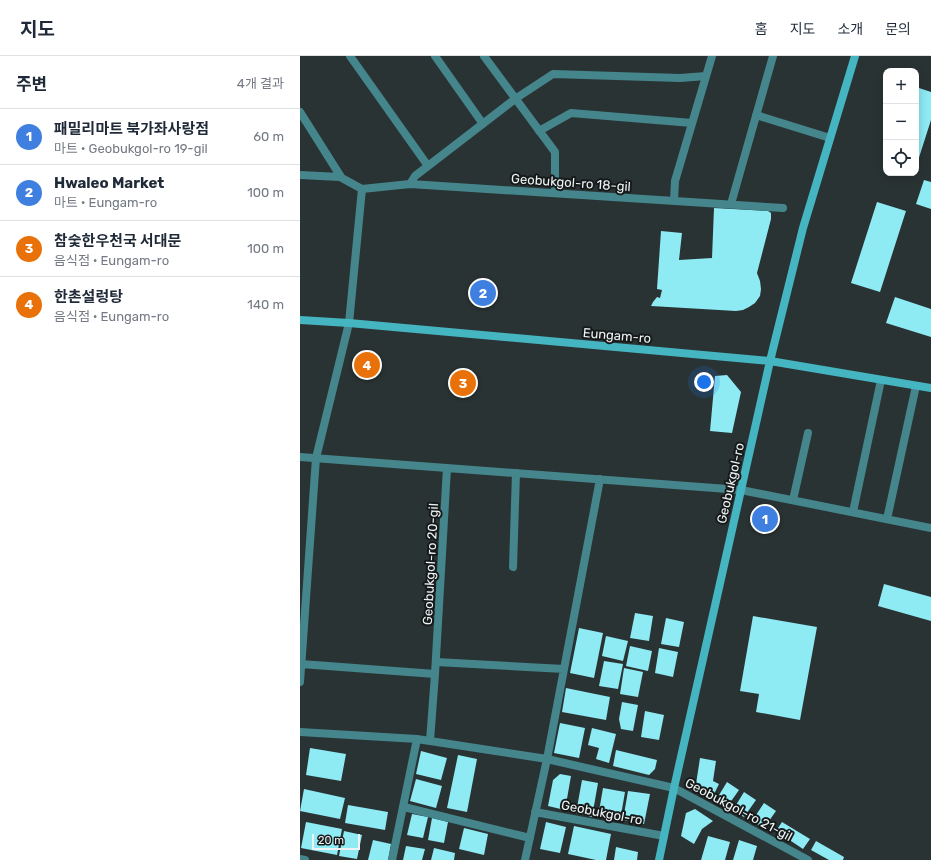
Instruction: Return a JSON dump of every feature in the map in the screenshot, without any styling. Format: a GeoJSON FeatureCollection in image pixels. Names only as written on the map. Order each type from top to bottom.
{"type":"FeatureCollection","features":[{"type":"Feature","properties":{"kind":"main road","name":"Geobukgol-ro"},"geometry":{"type":"LineString","coordinates":[[659,860],[770,361],[803,228],[855,56]]}},
{"type":"Feature","properties":{"kind":"main road","name":"Eungam-ro"},"geometry":{"type":"LineString","coordinates":[[300,320],[349,323],[770,361],[931,388]]}},
{"type":"Feature","properties":{"kind":"street"},"geometry":{"type":"LineString","coordinates":[[350,56],[428,166]]}},
{"type":"Feature","properties":{"kind":"street"},"geometry":{"type":"LineString","coordinates":[[435,56],[482,124]]}},
{"type":"Feature","properties":{"kind":"street"},"geometry":{"type":"LineString","coordinates":[[484,56],[555,152],[555,193]]}},
{"type":"Feature","properties":{"kind":"street"},"geometry":{"type":"LineString","coordinates":[[674,201],[675,181],[712,56]]}},
{"type":"Feature","properties":{"kind":"street"},"geometry":{"type":"LineString","coordinates":[[731,204],[773,56]]}},
{"type":"Feature","properties":{"kind":"street"},"geometry":{"type":"LineString","coordinates":[[410,184],[415,176],[482,124],[515,99],[553,74],[680,78],[706,76]]}},
{"type":"Feature","properties":{"kind":"street"},"geometry":{"type":"LineString","coordinates":[[300,112],[341,177],[362,190],[349,323],[316,458],[300,682]]}},
{"type":"Feature","properties":{"kind":"street"},"geometry":{"type":"LineString","coordinates":[[539,131],[571,113],[692,123]]}},
{"type":"Feature","properties":{"kind":"street"},"geometry":{"type":"LineString","coordinates":[[756,115],[830,138]]}},
{"type":"Feature","properties":{"kind":"street"},"geometry":{"type":"LineString","coordinates":[[300,175],[341,177]]}},
{"type":"Feature","properties":{"kind":"street","name":"Geobukgol-ro 18-gil"},"geometry":{"type":"LineString","coordinates":[[362,190],[410,184],[783,208]]}},
{"type":"Feature","properties":{"kind":"street"},"geometry":{"type":"LineString","coordinates":[[853,512],[881,380]]}},
{"type":"Feature","properties":{"kind":"street"},"geometry":{"type":"LineString","coordinates":[[887,519],[916,386]]}},
{"type":"Feature","properties":{"kind":"street"},"geometry":{"type":"LineString","coordinates":[[793,500],[808,433]]}},
{"type":"Feature","properties":{"kind":"street"},"geometry":{"type":"LineString","coordinates":[[300,457],[741,490],[931,528]]}},
{"type":"Feature","properties":{"kind":"street","name":"Geobukgol-ro 20-gil"},"geometry":{"type":"LineString","coordinates":[[430,741],[447,468]]}},
{"type":"Feature","properties":{"kind":"street"},"geometry":{"type":"LineString","coordinates":[[513,567],[516,473]]}},
{"type":"Feature","properties":{"kind":"street"},"geometry":{"type":"LineString","coordinates":[[525,860],[547,759],[600,479]]}},
{"type":"Feature","properties":{"kind":"street"},"geometry":{"type":"LineString","coordinates":[[436,662],[564,669]]}},
{"type":"Feature","properties":{"kind":"street"},"geometry":{"type":"LineString","coordinates":[[301,664],[435,674]]}},
{"type":"Feature","properties":{"kind":"street","name":"Geobukgol-ro 21-gil"},"geometry":{"type":"LineString","coordinates":[[300,732],[417,739],[547,759],[674,788],[791,856],[808,860]]}},
{"type":"Feature","properties":{"kind":"street"},"geometry":{"type":"LineString","coordinates":[[392,860],[417,739]]}},
{"type":"Feature","properties":{"kind":"street"},"geometry":{"type":"LineString","coordinates":[[404,807],[530,838]]}},
{"type":"Feature","properties":{"kind":"street","name":"Geobukgol-ro"},"geometry":{"type":"LineString","coordinates":[[535,812],[664,836]]}},
{"type":"Feature","properties":{"kind":"street"},"geometry":{"type":"LineString","coordinates":[[300,859],[305,860]]}},
{"type":"Feature","properties":{"kind":"building"},"geometry":{"type":"Polygon","coordinates":[[[919,88],[931,92],[931,120],[919,158],[919,88]]]}},
{"type":"Feature","properties":{"kind":"building"},"geometry":{"type":"Polygon","coordinates":[[[924,180],[931,182],[931,209],[916,204],[924,180]]]}},
{"type":"Feature","properties":{"kind":"building"},"geometry":{"type":"Polygon","coordinates":[[[877,202],[906,211],[880,292],[851,283],[877,202]]]}},
{"type":"Feature","properties":{"kind":"building"},"geometry":{"type":"Polygon","coordinates":[[[714,208],[768,211],[771,213],[771,219],[757,273],[760,281],[760,296],[755,303],[749,307],[736,311],[651,306],[657,297],[660,298],[662,290],[657,289],[661,231],[682,233],[679,260],[712,258],[714,208]]]}},
{"type":"Feature","properties":{"kind":"building"},"geometry":{"type":"Polygon","coordinates":[[[895,297],[931,309],[931,337],[886,323],[895,297]]]}},
{"type":"Feature","properties":{"kind":"building"},"geometry":{"type":"Polygon","coordinates":[[[727,375],[741,392],[732,433],[710,431],[715,376],[727,375]]]}},
{"type":"Feature","properties":{"kind":"building"},"geometry":{"type":"Polygon","coordinates":[[[884,584],[931,597],[931,621],[878,606],[884,584]]]}},
{"type":"Feature","properties":{"kind":"building"},"geometry":{"type":"Polygon","coordinates":[[[635,613],[653,616],[649,641],[630,638],[635,613]]]}},
{"type":"Feature","properties":{"kind":"building"},"geometry":{"type":"Polygon","coordinates":[[[753,616],[817,627],[800,720],[756,712],[759,694],[740,691],[753,616]]]}},
{"type":"Feature","properties":{"kind":"building"},"geometry":{"type":"Polygon","coordinates":[[[666,618],[684,622],[679,647],[661,644],[666,618]]]}},
{"type":"Feature","properties":{"kind":"building"},"geometry":{"type":"Polygon","coordinates":[[[579,628],[603,633],[594,678],[570,673],[579,628]]]}},
{"type":"Feature","properties":{"kind":"building"},"geometry":{"type":"Polygon","coordinates":[[[606,636],[628,641],[623,661],[602,656],[606,636]]]}},
{"type":"Feature","properties":{"kind":"building"},"geometry":{"type":"Polygon","coordinates":[[[630,646],[652,651],[648,671],[626,666],[630,646]]]}},
{"type":"Feature","properties":{"kind":"building"},"geometry":{"type":"Polygon","coordinates":[[[659,648],[678,652],[673,677],[655,673],[659,648]]]}},
{"type":"Feature","properties":{"kind":"building"},"geometry":{"type":"Polygon","coordinates":[[[604,661],[623,664],[618,689],[599,686],[604,661]]]}},
{"type":"Feature","properties":{"kind":"building"},"geometry":{"type":"Polygon","coordinates":[[[624,668],[643,672],[638,697],[620,694],[624,668]]]}},
{"type":"Feature","properties":{"kind":"building"},"geometry":{"type":"Polygon","coordinates":[[[566,688],[610,697],[606,720],[562,712],[566,688]]]}},
{"type":"Feature","properties":{"kind":"building"},"geometry":{"type":"Polygon","coordinates":[[[622,702],[638,705],[633,731],[621,729],[619,719],[622,702]]]}},
{"type":"Feature","properties":{"kind":"building"},"geometry":{"type":"Polygon","coordinates":[[[645,711],[664,715],[659,740],[641,737],[645,711]]]}},
{"type":"Feature","properties":{"kind":"building"},"geometry":{"type":"Polygon","coordinates":[[[560,723],[585,728],[579,758],[554,753],[560,723]]]}},
{"type":"Feature","properties":{"kind":"building"},"geometry":{"type":"Polygon","coordinates":[[[592,728],[616,734],[609,763],[596,759],[599,748],[588,745],[592,728]]]}},
{"type":"Feature","properties":{"kind":"building"},"geometry":{"type":"Polygon","coordinates":[[[310,748],[346,754],[341,781],[306,775],[310,748]]]}},
{"type":"Feature","properties":{"kind":"building"},"geometry":{"type":"Polygon","coordinates":[[[616,750],[657,760],[655,769],[649,775],[613,766],[616,750]]]}},
{"type":"Feature","properties":{"kind":"building"},"geometry":{"type":"Polygon","coordinates":[[[421,751],[447,758],[441,780],[416,774],[421,751]]]}},
{"type":"Feature","properties":{"kind":"building"},"geometry":{"type":"Polygon","coordinates":[[[458,755],[477,759],[467,812],[447,808],[458,755]]]}},
{"type":"Feature","properties":{"kind":"building"},"geometry":{"type":"Polygon","coordinates":[[[700,758],[716,761],[713,781],[719,784],[714,794],[696,784],[700,758]]]}},
{"type":"Feature","properties":{"kind":"building"},"geometry":{"type":"Polygon","coordinates":[[[560,774],[571,776],[565,810],[548,806],[553,780],[560,774]]]}},
{"type":"Feature","properties":{"kind":"building"},"geometry":{"type":"Polygon","coordinates":[[[416,779],[442,786],[436,808],[410,801],[416,779]]]}},
{"type":"Feature","properties":{"kind":"building"},"geometry":{"type":"Polygon","coordinates":[[[582,780],[598,783],[592,817],[576,813],[582,780]]]}},
{"type":"Feature","properties":{"kind":"building"},"geometry":{"type":"Polygon","coordinates":[[[727,782],[739,790],[727,807],[716,800],[727,782]]]}},
{"type":"Feature","properties":{"kind":"building"},"geometry":{"type":"Polygon","coordinates":[[[603,788],[625,792],[620,821],[598,817],[603,788]]]}},
{"type":"Feature","properties":{"kind":"building"},"geometry":{"type":"Polygon","coordinates":[[[304,789],[345,798],[340,819],[300,811],[304,789]]]}},
{"type":"Feature","properties":{"kind":"building"},"geometry":{"type":"Polygon","coordinates":[[[628,791],[650,794],[644,824],[623,820],[628,791]]]}},
{"type":"Feature","properties":{"kind":"building"},"geometry":{"type":"Polygon","coordinates":[[[744,792],[756,800],[744,817],[733,810],[744,792]]]}},
{"type":"Feature","properties":{"kind":"building"},"geometry":{"type":"Polygon","coordinates":[[[764,803],[776,811],[764,828],[752,821],[764,803]]]}},
{"type":"Feature","properties":{"kind":"building"},"geometry":{"type":"Polygon","coordinates":[[[348,805],[388,812],[385,830],[345,823],[348,805]]]}},
{"type":"Feature","properties":{"kind":"building"},"geometry":{"type":"Polygon","coordinates":[[[695,809],[713,821],[702,829],[694,844],[681,836],[686,813],[695,809]]]}},
{"type":"Feature","properties":{"kind":"building"},"geometry":{"type":"Polygon","coordinates":[[[412,814],[428,817],[423,838],[407,835],[412,814]]]}},
{"type":"Feature","properties":{"kind":"building"},"geometry":{"type":"Polygon","coordinates":[[[432,818],[448,822],[444,843],[428,840],[432,818]]]}},
{"type":"Feature","properties":{"kind":"building"},"geometry":{"type":"Polygon","coordinates":[[[306,822],[342,829],[337,855],[301,848],[306,822]]]}},
{"type":"Feature","properties":{"kind":"building"},"geometry":{"type":"Polygon","coordinates":[[[546,822],[566,827],[560,853],[540,849],[546,822]]]}},
{"type":"Feature","properties":{"kind":"building"},"geometry":{"type":"Polygon","coordinates":[[[782,822],[810,839],[803,849],[776,831],[782,822]]]}},
{"type":"Feature","properties":{"kind":"building"},"geometry":{"type":"Polygon","coordinates":[[[574,826],[611,834],[606,860],[596,860],[568,854],[574,826]]]}},
{"type":"Feature","properties":{"kind":"building"},"geometry":{"type":"Polygon","coordinates":[[[464,828],[488,834],[484,855],[459,849],[464,828]]]}},
{"type":"Feature","properties":{"kind":"building"},"geometry":{"type":"Polygon","coordinates":[[[344,831],[362,835],[357,859],[339,856],[344,831]]]}},
{"type":"Feature","properties":{"kind":"building"},"geometry":{"type":"Polygon","coordinates":[[[708,836],[730,842],[725,860],[701,860],[708,836]]]}},
{"type":"Feature","properties":{"kind":"building"},"geometry":{"type":"Polygon","coordinates":[[[373,840],[391,844],[388,860],[368,860],[373,840]]]}},
{"type":"Feature","properties":{"kind":"building"},"geometry":{"type":"Polygon","coordinates":[[[739,840],[757,846],[753,860],[733,860],[739,840]]]}},
{"type":"Feature","properties":{"kind":"building"},"geometry":{"type":"Polygon","coordinates":[[[816,841],[844,857],[843,860],[829,860],[811,850],[816,841]]]}},
{"type":"Feature","properties":{"kind":"building"},"geometry":{"type":"Polygon","coordinates":[[[406,846],[425,849],[422,860],[403,860],[406,846]]]}},
{"type":"Feature","properties":{"kind":"building"},"geometry":{"type":"Polygon","coordinates":[[[616,847],[638,852],[637,860],[614,860],[616,847]]]}},
{"type":"Feature","properties":{"kind":"building"},"geometry":{"type":"Polygon","coordinates":[[[434,848],[455,853],[454,860],[431,860],[434,848]]]}},
{"type":"Feature","properties":{"kind":"place","name":"Hwaleo Market"},"geometry":{"type":"Point","coordinates":[483,293]}},
{"type":"Feature","properties":{"kind":"place","name":"한촌설렁탕"},"geometry":{"type":"Point","coordinates":[367,365]}},
{"type":"Feature","properties":{"kind":"place","name":"참숯한우천국 서대문"},"geometry":{"type":"Point","coordinates":[463,383]}},
{"type":"Feature","properties":{"kind":"place","name":"패밀리마트 북가좌사랑점"},"geometry":{"type":"Point","coordinates":[765,519]}}]}
